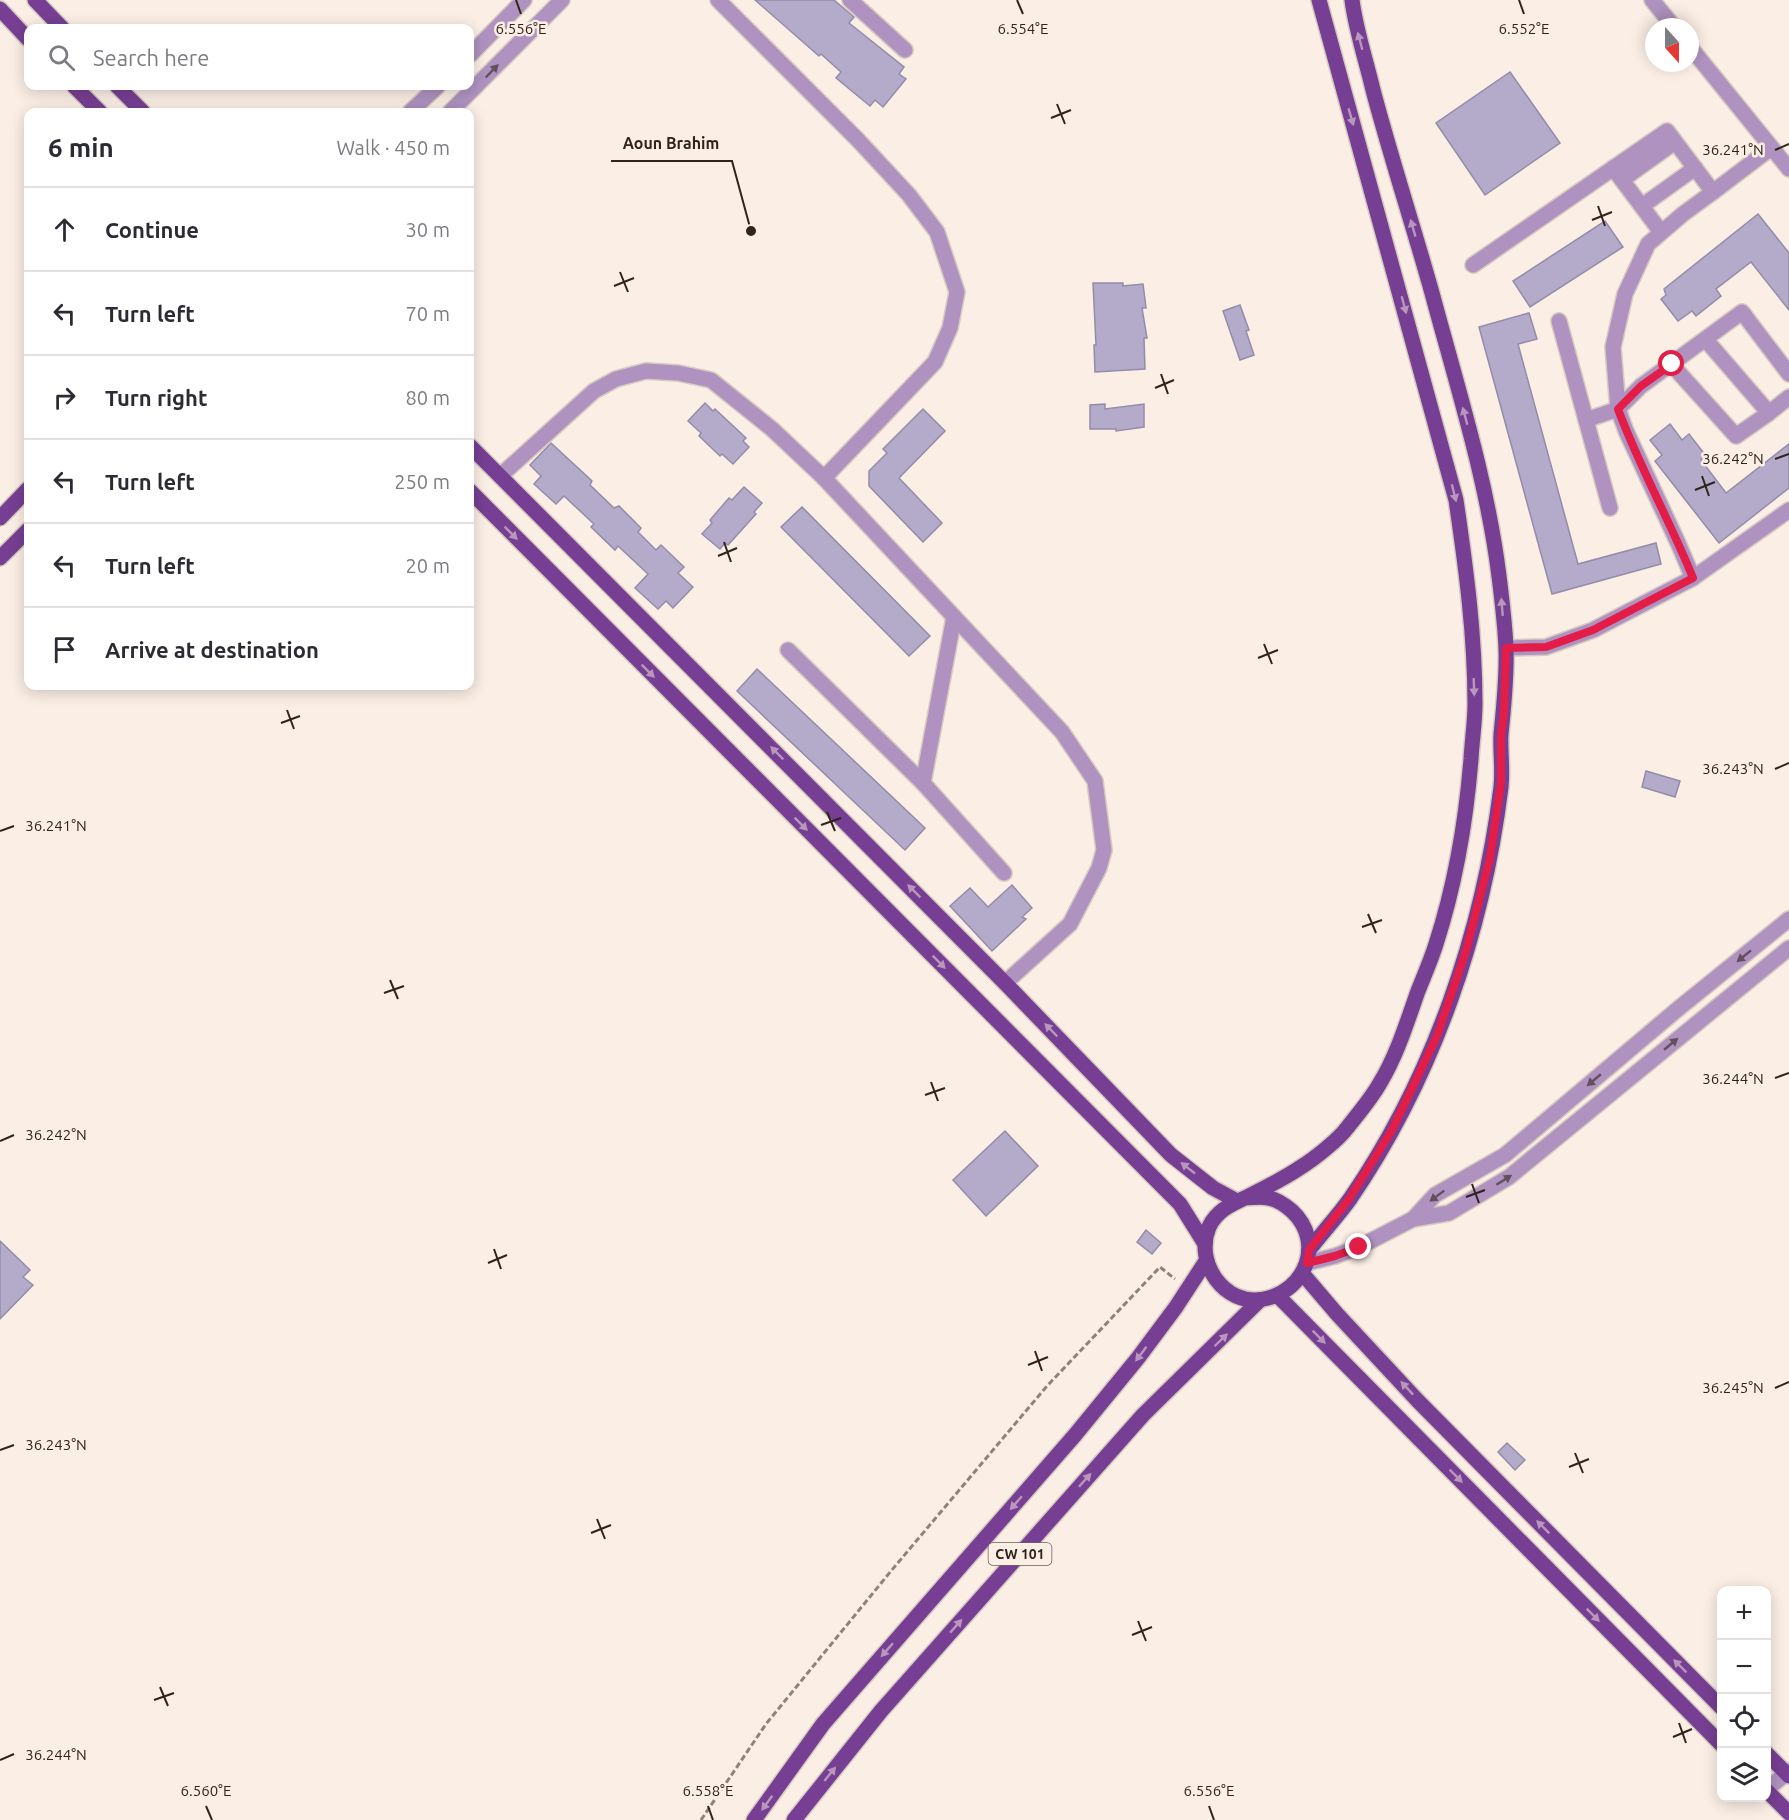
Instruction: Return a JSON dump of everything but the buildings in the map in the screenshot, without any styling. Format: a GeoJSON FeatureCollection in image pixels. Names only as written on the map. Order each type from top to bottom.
{"type":"FeatureCollection","features":[{"type":"Feature","properties":{"kind":"main road"},"geometry":{"type":"LineString","coordinates":[[35,0],[58,24]]}},
{"type":"Feature","properties":{"kind":"main road"},"geometry":{"type":"LineString","coordinates":[[1319,0],[1456,500],[1471,618],[1475,707],[1468,791],[1459,855],[1436,943],[1400,1040],[1380,1083],[1345,1132],[1301,1167],[1228,1205],[1215,1217],[1209,1227],[1205,1244],[1206,1261],[1214,1278],[1226,1291],[1243,1298],[1260,1300],[1278,1296],[1293,1286],[1306,1262],[1392,1130],[1437,1036],[1466,951],[1490,858],[1501,783],[1506,648],[1488,509],[1429,284],[1380,117],[1354,18],[1352,0]]}},
{"type":"Feature","properties":{"kind":"main road"},"geometry":{"type":"LineString","coordinates":[[0,9],[24,35]]}},
{"type":"Feature","properties":{"kind":"main road"},"geometry":{"type":"LineString","coordinates":[[78,90],[96,108]]}},
{"type":"Feature","properties":{"kind":"main road"},"geometry":{"type":"LineString","coordinates":[[121,90],[138,108]]}},
{"type":"Feature","properties":{"kind":"main road"},"geometry":{"type":"LineString","coordinates":[[474,450],[1005,983],[1171,1155],[1213,1188],[1241,1199],[1268,1198],[1285,1205],[1298,1217],[1306,1233],[1306,1262],[1337,1314],[1418,1401],[1717,1703]]}},
{"type":"Feature","properties":{"kind":"main road"},"geometry":{"type":"LineString","coordinates":[[0,518],[24,493]]}},
{"type":"Feature","properties":{"kind":"main road"},"geometry":{"type":"LineString","coordinates":[[474,496],[1180,1204],[1205,1244]]}},
{"type":"Feature","properties":{"kind":"main road"},"geometry":{"type":"LineString","coordinates":[[0,558],[24,534]]}},
{"type":"Feature","properties":{"kind":"main road","name":"CW 101"},"geometry":{"type":"LineString","coordinates":[[754,1820],[823,1724],[1075,1435],[1138,1358],[1188,1290],[1206,1261]]}},
{"type":"Feature","properties":{"kind":"main road"},"geometry":{"type":"LineString","coordinates":[[1278,1296],[1717,1739]]}},
{"type":"Feature","properties":{"kind":"main road","name":"CW 101"},"geometry":{"type":"LineString","coordinates":[[794,1820],[881,1711],[1143,1415],[1260,1300]]}},
{"type":"Feature","properties":{"kind":"main road"},"geometry":{"type":"LineString","coordinates":[[1771,1757],[1788,1773]]}},
{"type":"Feature","properties":{"kind":"main road"},"geometry":{"type":"LineString","coordinates":[[1771,1794],[1789,1813]]}},
{"type":"Feature","properties":{"kind":"street"},"geometry":{"type":"LineString","coordinates":[[474,51],[524,0]]}},
{"type":"Feature","properties":{"kind":"street"},"geometry":{"type":"LineString","coordinates":[[474,88],[562,0]]}},
{"type":"Feature","properties":{"kind":"street"},"geometry":{"type":"LineString","coordinates":[[718,0],[858,140],[909,195],[937,232],[957,292],[950,328],[934,362],[824,478]]}},
{"type":"Feature","properties":{"kind":"street"},"geometry":{"type":"LineString","coordinates":[[850,0],[905,50]]}},
{"type":"Feature","properties":{"kind":"street"},"geometry":{"type":"LineString","coordinates":[[1653,0],[1667,18]]}},
{"type":"Feature","properties":{"kind":"street"},"geometry":{"type":"LineString","coordinates":[[1699,57],[1789,169]]}},
{"type":"Feature","properties":{"kind":"street"},"geometry":{"type":"LineString","coordinates":[[414,108],[434,90]]}},
{"type":"Feature","properties":{"kind":"street"},"geometry":{"type":"LineString","coordinates":[[454,108],[472,90]]}},
{"type":"Feature","properties":{"kind":"street"},"geometry":{"type":"LineString","coordinates":[[1473,265],[1618,174],[1675,142],[1713,192]]}},
{"type":"Feature","properties":{"kind":"street"},"geometry":{"type":"LineString","coordinates":[[1693,578],[1618,409],[1613,347],[1625,294],[1648,244],[1772,148]]}},
{"type":"Feature","properties":{"kind":"street"},"geometry":{"type":"LineString","coordinates":[[1642,207],[1695,168]]}},
{"type":"Feature","properties":{"kind":"street"},"geometry":{"type":"LineString","coordinates":[[1618,174],[1661,232]]}},
{"type":"Feature","properties":{"kind":"street"},"geometry":{"type":"LineString","coordinates":[[1586,420],[1618,409],[1641,386],[1742,312],[1789,374]]}},
{"type":"Feature","properties":{"kind":"street"},"geometry":{"type":"LineString","coordinates":[[1559,321],[1610,508]]}},
{"type":"Feature","properties":{"kind":"street"},"geometry":{"type":"LineString","coordinates":[[1706,340],[1769,413]]}},
{"type":"Feature","properties":{"kind":"street"},"geometry":{"type":"LineString","coordinates":[[1672,364],[1736,436],[1789,397]]}},
{"type":"Feature","properties":{"kind":"street"},"geometry":{"type":"LineString","coordinates":[[500,476],[594,391],[616,379],[646,371],[678,373],[711,380],[772,429],[824,478],[1062,732],[1095,781],[1104,850],[1099,868],[1071,924],[1005,983]]}},
{"type":"Feature","properties":{"kind":"street"},"geometry":{"type":"LineString","coordinates":[[1506,648],[1546,647],[1593,630],[1693,578],[1789,510]]}},
{"type":"Feature","properties":{"kind":"street"},"geometry":{"type":"LineString","coordinates":[[923,783],[954,617]]}},
{"type":"Feature","properties":{"kind":"street"},"geometry":{"type":"LineString","coordinates":[[788,650],[923,783],[1004,873]]}},
{"type":"Feature","properties":{"kind":"street"},"geometry":{"type":"LineString","coordinates":[[1413,1219],[1436,1195],[1505,1155],[1670,1016],[1787,924]]}},
{"type":"Feature","properties":{"kind":"street"},"geometry":{"type":"LineString","coordinates":[[1306,1262],[1335,1256],[1359,1247],[1413,1219],[1449,1213],[1509,1177],[1789,948]]}},
{"type":"Feature","properties":{"kind":"street"},"geometry":{"type":"LineString","coordinates":[[1771,1787],[1788,1773]]}},
{"type":"Feature","properties":{"kind":"path"},"geometry":{"type":"LineString","coordinates":[[701,1820],[766,1724],[1047,1386],[1160,1267],[1188,1290]]}},
{"type":"Feature","properties":{"kind":"place","name":"Aoun Brahim"},"geometry":{"type":"Point","coordinates":[751,231]}},
{"type":"Feature","properties":{"kind":"route"},"geometry":{"type":"LineString","coordinates":[[1359,1247],[1307,1263],[1309,1250],[1349,1199],[1392,1130],[1437,1036],[1466,951],[1490,858],[1501,783],[1506,648],[1546,647],[1593,630],[1693,578],[1618,409],[1641,386],[1672,364]]}}]}
